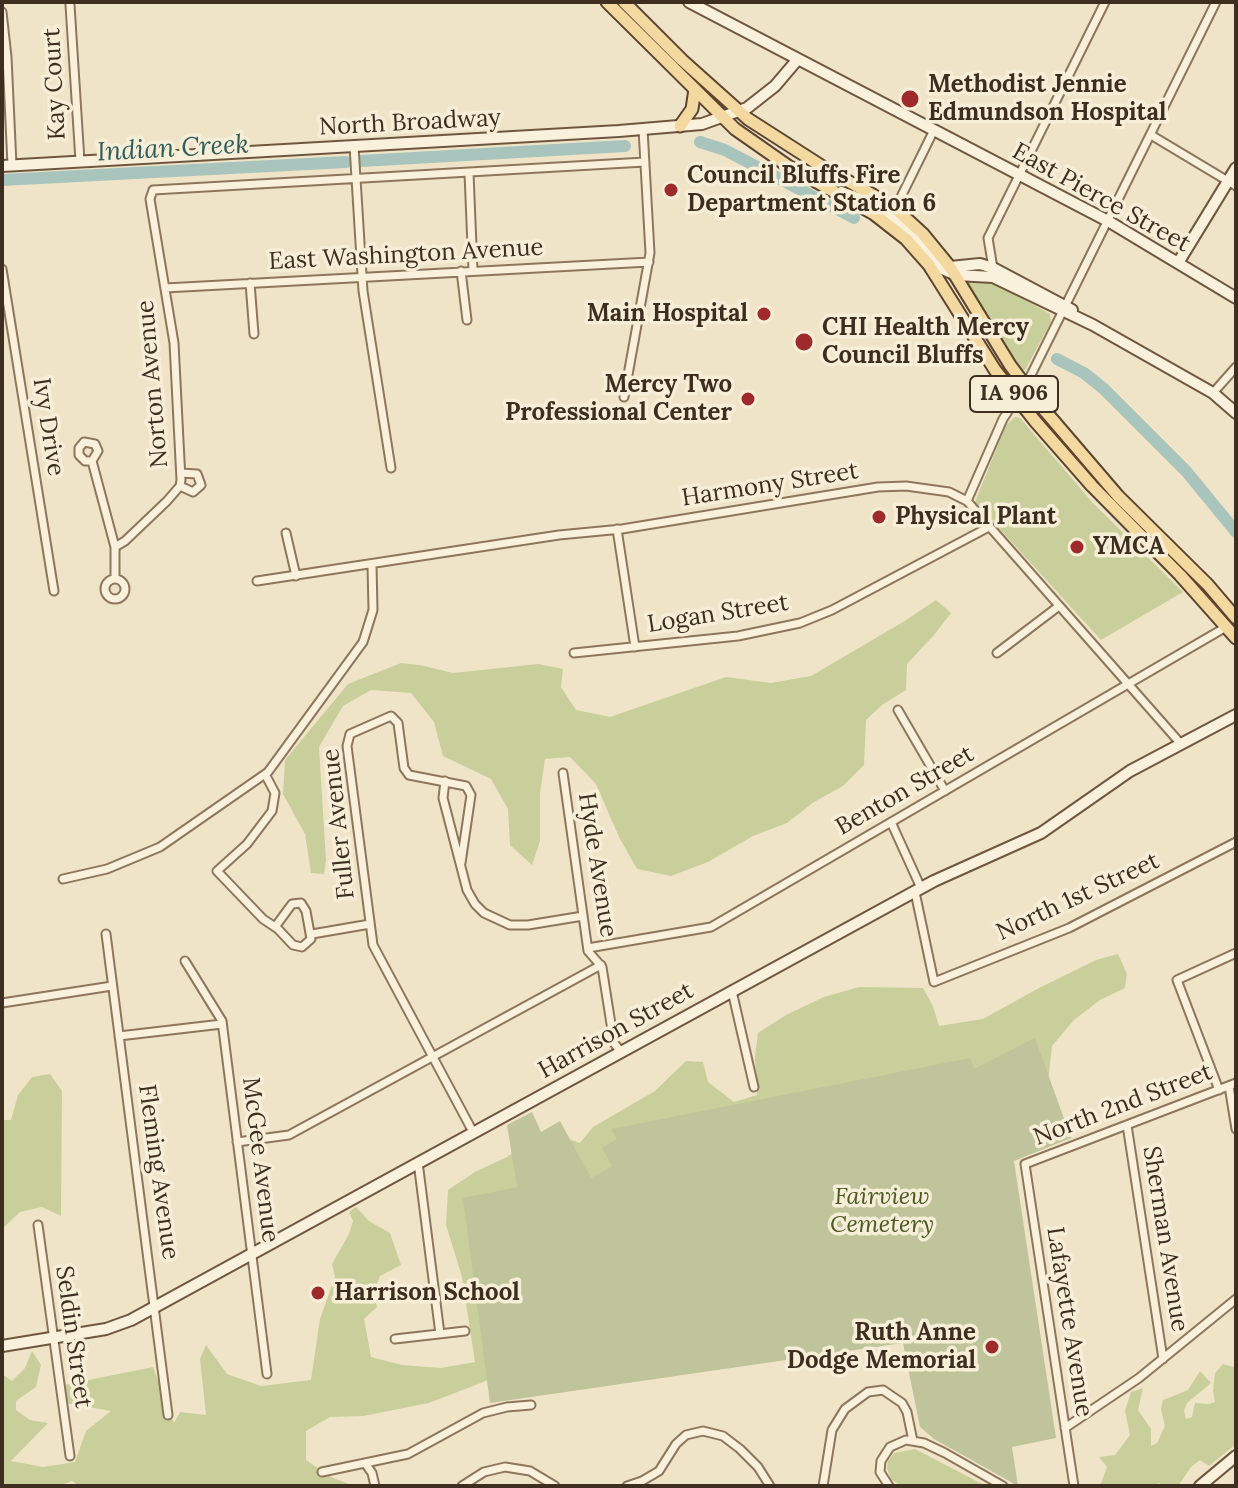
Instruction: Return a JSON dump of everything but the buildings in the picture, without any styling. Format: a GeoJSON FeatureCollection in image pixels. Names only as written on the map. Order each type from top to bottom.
{"type":"FeatureCollection","features":[{"type":"Feature","properties":{"kind":"main road","name":"IA 906"},"geometry":{"type":"LineString","coordinates":[[607,2],[722,118],[753,143],[874,214],[897,231],[929,265],[981,350],[1018,399],[1092,486],[1208,585],[1236,618]]}},
{"type":"Feature","properties":{"kind":"main road","name":"IA 906"},"geometry":{"type":"LineString","coordinates":[[624,2],[739,112],[769,135],[895,209],[923,234],[953,271],[1026,386],[1236,638]]}},
{"type":"Feature","properties":{"kind":"main road","name":"East Pierce Street"},"geometry":{"type":"LineString","coordinates":[[689,2],[1108,221],[1236,298]]}},
{"type":"Feature","properties":{"kind":"main road","name":"North Broadway"},"geometry":{"type":"LineString","coordinates":[[7,165],[680,126],[739,112],[767,94],[798,59]]}},
{"type":"Feature","properties":{"kind":"main road"},"geometry":{"type":"LineString","coordinates":[[680,126],[692,109],[695,89]]}},
{"type":"Feature","properties":{"kind":"main road"},"geometry":{"type":"LineString","coordinates":[[1178,263],[1232,184],[1236,168]]}},
{"type":"Feature","properties":{"kind":"main road"},"geometry":{"type":"LineString","coordinates":[[826,187],[874,204],[911,233],[942,269],[993,277],[1064,308]]}},
{"type":"Feature","properties":{"kind":"main road"},"geometry":{"type":"LineString","coordinates":[[953,271],[980,264],[993,268],[1213,393],[1236,413]]}},
{"type":"Feature","properties":{"kind":"main road","name":"Harrison Street"},"geometry":{"type":"LineString","coordinates":[[2,1346],[110,1329],[155,1306],[918,890],[1041,833],[1111,784],[1236,715]]}},
{"type":"Feature","properties":{"kind":"main road"},"geometry":{"type":"LineString","coordinates":[[1200,1486],[1236,1456]]}},
{"type":"Feature","properties":{"kind":"street"},"geometry":{"type":"LineString","coordinates":[[993,268],[988,238],[1105,2]]}},
{"type":"Feature","properties":{"kind":"street"},"geometry":{"type":"LineString","coordinates":[[1181,744],[967,501],[999,427],[1026,386],[1216,2]]}},
{"type":"Feature","properties":{"kind":"street","name":"Kay Court"},"geometry":{"type":"LineString","coordinates":[[70,5],[80,161]]}},
{"type":"Feature","properties":{"kind":"street"},"geometry":{"type":"LineString","coordinates":[[2,12],[7,57],[7,165]]}},
{"type":"Feature","properties":{"kind":"street"},"geometry":{"type":"LineString","coordinates":[[624,397],[649,262],[643,129]]}},
{"type":"Feature","properties":{"kind":"street"},"geometry":{"type":"LineString","coordinates":[[895,209],[934,130]]}},
{"type":"Feature","properties":{"kind":"street"},"geometry":{"type":"LineString","coordinates":[[1151,135],[1232,184]]}},
{"type":"Feature","properties":{"kind":"street"},"geometry":{"type":"LineString","coordinates":[[354,146],[362,277],[391,468]]}},
{"type":"Feature","properties":{"kind":"street"},"geometry":{"type":"LineString","coordinates":[[356,180],[645,162]]}},
{"type":"Feature","properties":{"kind":"street"},"geometry":{"type":"LineString","coordinates":[[469,173],[473,271]]}},
{"type":"Feature","properties":{"kind":"street","name":"Norton Avenue"},"geometry":{"type":"LineString","coordinates":[[115,547],[125,541],[180,486],[174,343],[150,199],[153,190],[356,180]]}},
{"type":"Feature","properties":{"kind":"street","name":"East Washington Avenue"},"geometry":{"type":"LineString","coordinates":[[165,288],[649,262]]}},
{"type":"Feature","properties":{"kind":"street","name":"Ivy Drive"},"geometry":{"type":"LineString","coordinates":[[2,269],[54,591]]}},
{"type":"Feature","properties":{"kind":"street"},"geometry":{"type":"LineString","coordinates":[[461,271],[467,320]]}},
{"type":"Feature","properties":{"kind":"street"},"geometry":{"type":"LineString","coordinates":[[250,283],[254,334]]}},
{"type":"Feature","properties":{"kind":"street"},"geometry":{"type":"LineString","coordinates":[[1213,393],[1236,367]]}},
{"type":"Feature","properties":{"kind":"street"},"geometry":{"type":"LineString","coordinates":[[92,461],[115,547],[115,579]]}},
{"type":"Feature","properties":{"kind":"street"},"geometry":{"type":"LineString","coordinates":[[180,486],[193,492],[201,485],[197,474],[181,473]]}},
{"type":"Feature","properties":{"kind":"street","name":"Harmony Street"},"geometry":{"type":"LineString","coordinates":[[257,581],[617,529],[878,487],[906,486],[949,492],[967,501]]}},
{"type":"Feature","properties":{"kind":"street","name":"Logan Street"},"geometry":{"type":"LineString","coordinates":[[574,653],[756,633],[800,623],[832,610],[989,527]]}},
{"type":"Feature","properties":{"kind":"street"},"geometry":{"type":"LineString","coordinates":[[617,529],[635,647]]}},
{"type":"Feature","properties":{"kind":"street"},"geometry":{"type":"LineString","coordinates":[[286,533],[296,576]]}},
{"type":"Feature","properties":{"kind":"street"},"geometry":{"type":"LineString","coordinates":[[63,879],[107,869],[160,847],[265,774],[363,642],[373,610],[372,565]]}},
{"type":"Feature","properties":{"kind":"street"},"geometry":{"type":"LineString","coordinates":[[997,653],[1059,606]]}},
{"type":"Feature","properties":{"kind":"street","name":"Benton Street"},"geometry":{"type":"LineString","coordinates":[[588,948],[711,927],[1226,627]]}},
{"type":"Feature","properties":{"kind":"street"},"geometry":{"type":"LineString","coordinates":[[898,710],[945,791]]}},
{"type":"Feature","properties":{"kind":"street","name":"Fuller Avenue"},"geometry":{"type":"LineString","coordinates":[[461,863],[471,795],[466,786],[413,777],[406,772],[398,723],[391,716],[347,737],[376,953],[473,1132]]}},
{"type":"Feature","properties":{"kind":"street","name":"Hyde Avenue"},"geometry":{"type":"LineString","coordinates":[[563,773],[588,948],[601,965],[614,1043],[621,1052]]}},
{"type":"Feature","properties":{"kind":"street"},"geometry":{"type":"LineString","coordinates":[[265,774],[276,798],[272,811],[247,844],[217,871],[263,919],[298,947],[306,946],[312,934],[301,903],[292,904],[275,927]]}},
{"type":"Feature","properties":{"kind":"street"},"geometry":{"type":"LineString","coordinates":[[445,781],[443,798],[467,890],[475,904],[499,921],[528,925],[583,916]]}},
{"type":"Feature","properties":{"kind":"street"},"geometry":{"type":"LineString","coordinates":[[891,822],[918,890]]}},
{"type":"Feature","properties":{"kind":"street","name":"North 1st Street"},"geometry":{"type":"LineString","coordinates":[[918,890],[934,982],[1069,928],[1236,842]]}},
{"type":"Feature","properties":{"kind":"street"},"geometry":{"type":"LineString","coordinates":[[312,934],[370,924]]}},
{"type":"Feature","properties":{"kind":"street","name":"Fleming Avenue"},"geometry":{"type":"LineString","coordinates":[[106,934],[168,1415]]}},
{"type":"Feature","properties":{"kind":"street"},"geometry":{"type":"LineString","coordinates":[[1219,1090],[1177,982],[1236,953]]}},
{"type":"Feature","properties":{"kind":"street","name":"McGee Avenue"},"geometry":{"type":"LineString","coordinates":[[185,961],[222,1024],[267,1374]]}},
{"type":"Feature","properties":{"kind":"street"},"geometry":{"type":"LineString","coordinates":[[237,1142],[289,1135],[601,965]]}},
{"type":"Feature","properties":{"kind":"street"},"geometry":{"type":"LineString","coordinates":[[2,1003],[112,986]]}},
{"type":"Feature","properties":{"kind":"street"},"geometry":{"type":"LineString","coordinates":[[732,991],[754,1087]]}},
{"type":"Feature","properties":{"kind":"street"},"geometry":{"type":"LineString","coordinates":[[119,1036],[222,1024]]}},
{"type":"Feature","properties":{"kind":"street"},"geometry":{"type":"LineString","coordinates":[[1233,1084],[1236,1129]]}},
{"type":"Feature","properties":{"kind":"street","name":"North 2nd Street"},"geometry":{"type":"LineString","coordinates":[[1025,1164],[1233,1084]]}},
{"type":"Feature","properties":{"kind":"street","name":"Sherman Avenue"},"geometry":{"type":"LineString","coordinates":[[1127,1125],[1163,1359]]}},
{"type":"Feature","properties":{"kind":"street"},"geometry":{"type":"LineString","coordinates":[[418,1162],[440,1334]]}},
{"type":"Feature","properties":{"kind":"street","name":"Lafayette Avenue"},"geometry":{"type":"LineString","coordinates":[[1025,1164],[1074,1486]]}},
{"type":"Feature","properties":{"kind":"street","name":"Seldin Street"},"geometry":{"type":"LineString","coordinates":[[38,1225],[70,1456]]}},
{"type":"Feature","properties":{"kind":"street"},"geometry":{"type":"LineString","coordinates":[[1065,1428],[1127,1387],[1236,1299]]}},
{"type":"Feature","properties":{"kind":"street"},"geometry":{"type":"LineString","coordinates":[[395,1339],[465,1331]]}},
{"type":"Feature","properties":{"kind":"street"},"geometry":{"type":"LineString","coordinates":[[823,1486],[832,1430],[845,1409],[868,1392],[883,1390],[902,1403],[913,1441]]}},
{"type":"Feature","properties":{"kind":"street"},"geometry":{"type":"LineString","coordinates":[[322,1472],[408,1454],[491,1410],[531,1405]]}},
{"type":"Feature","properties":{"kind":"street"},"geometry":{"type":"LineString","coordinates":[[627,1486],[659,1471],[676,1444],[686,1435],[703,1431],[723,1436],[740,1449],[758,1467],[770,1486]]}},
{"type":"Feature","properties":{"kind":"street"},"geometry":{"type":"LineString","coordinates":[[889,1486],[880,1472],[883,1455],[895,1444],[913,1441],[945,1453],[1003,1486]]}},
{"type":"Feature","properties":{"kind":"street"},"geometry":{"type":"LineString","coordinates":[[365,1463],[372,1473],[375,1486]]}},
{"type":"Feature","properties":{"kind":"street"},"geometry":{"type":"LineString","coordinates":[[462,1486],[484,1472],[505,1467],[530,1471],[555,1486]]}},
{"type":"Feature","properties":{"kind":"green space"},"geometry":{"type":"Polygon","coordinates":[[[968,279],[990,280],[1050,314],[1051,322],[1025,370],[1018,370],[965,283],[968,279]]]}},
{"type":"Feature","properties":{"kind":"green space","name":"YMCA"},"geometry":{"type":"Polygon","coordinates":[[[1015,417],[1020,418],[1093,503],[1183,592],[1101,640],[975,502],[1006,425],[1015,417]]]}},
{"type":"Feature","properties":{"kind":"green space"},"geometry":{"type":"Polygon","coordinates":[[[936,600],[951,613],[907,664],[906,690],[866,720],[864,765],[843,786],[814,802],[787,823],[753,836],[708,862],[671,876],[637,869],[596,784],[570,757],[545,759],[540,793],[540,841],[532,865],[510,845],[508,809],[491,779],[443,756],[434,722],[411,693],[371,690],[343,706],[319,747],[326,860],[324,874],[311,873],[305,834],[283,794],[285,760],[348,684],[401,663],[453,673],[538,664],[563,669],[561,687],[576,710],[610,717],[726,677],[771,683],[811,676],[936,600]]]}},
{"type":"Feature","properties":{"kind":"green space"},"geometry":{"type":"Polygon","coordinates":[[[1118,954],[1127,974],[1125,988],[1100,1000],[1074,1020],[1052,1046],[1047,1091],[514,1355],[486,1381],[429,1403],[363,1416],[330,1417],[306,1431],[306,1460],[331,1477],[354,1486],[79,1486],[72,1481],[58,1486],[2,1486],[2,1374],[12,1381],[25,1368],[32,1351],[41,1365],[36,1387],[16,1401],[16,1410],[30,1420],[48,1423],[11,1461],[43,1467],[75,1462],[86,1431],[111,1411],[65,1403],[64,1385],[153,1367],[174,1423],[180,1412],[206,1415],[200,1359],[206,1345],[227,1374],[261,1386],[311,1380],[320,1319],[335,1277],[332,1264],[349,1234],[353,1221],[349,1212],[356,1207],[369,1221],[390,1233],[401,1265],[380,1276],[373,1293],[377,1307],[364,1319],[371,1357],[402,1365],[441,1368],[475,1362],[462,1277],[446,1225],[448,1190],[475,1172],[507,1157],[539,1134],[555,1134],[580,1143],[593,1127],[655,1091],[686,1061],[703,1062],[708,1082],[734,1102],[757,1095],[755,1057],[758,1033],[824,997],[859,987],[923,988],[939,1026],[983,1019],[1096,960],[1118,954]]]}},
{"type":"Feature","properties":{"kind":"green space","name":"Fairview Cemetery"},"geometry":{"type":"Polygon","coordinates":[[[1035,1038],[1071,1138],[1014,1161],[1056,1438],[1012,1447],[1018,1486],[934,1439],[920,1427],[903,1343],[490,1403],[463,1198],[517,1187],[507,1125],[532,1112],[541,1132],[560,1121],[591,1178],[612,1166],[602,1148],[617,1139],[611,1129],[970,1058],[974,1069],[1035,1038]]]}},
{"type":"Feature","properties":{"kind":"green space"},"geometry":{"type":"Polygon","coordinates":[[[50,1074],[62,1091],[61,1216],[42,1207],[20,1212],[2,1229],[2,1120],[11,1120],[18,1095],[32,1077],[50,1074]]]}},
{"type":"Feature","properties":{"kind":"green space"},"geometry":{"type":"Polygon","coordinates":[[[1223,1364],[1233,1367],[1236,1364],[1236,1444],[1209,1466],[1200,1460],[1178,1486],[1159,1483],[1156,1486],[1100,1486],[1107,1467],[1099,1457],[1115,1455],[1130,1435],[1125,1411],[1131,1392],[1143,1388],[1138,1410],[1151,1429],[1151,1446],[1157,1443],[1165,1426],[1161,1409],[1163,1400],[1188,1390],[1200,1371],[1211,1383],[1187,1403],[1184,1411],[1186,1419],[1192,1417],[1195,1403],[1215,1402],[1215,1373],[1223,1364]]]}},
{"type":"Feature","properties":{"kind":"green space"},"geometry":{"type":"Polygon","coordinates":[[[915,1449],[986,1486],[902,1486],[892,1480],[887,1469],[888,1461],[894,1453],[915,1449]]]}},
{"type":"Feature","properties":{"kind":"waterway","name":"Indian Creek"},"geometry":{"type":"LineString","coordinates":[[700,142],[725,150],[854,218]]}},
{"type":"Feature","properties":{"kind":"waterway","name":"Indian Creek"},"geometry":{"type":"LineString","coordinates":[[361,161],[625,146]]}},
{"type":"Feature","properties":{"kind":"waterway","name":"Indian Creek"},"geometry":{"type":"LineString","coordinates":[[2,180],[346,162]]}},
{"type":"Feature","properties":{"kind":"waterway","name":"Indian Creek"},"geometry":{"type":"LineString","coordinates":[[1057,359],[1084,373],[1104,389],[1186,471],[1236,532]]}},
{"type":"Feature","properties":{"kind":"place","name":"Methodist Jennie Edmundson Hospital"},"geometry":{"type":"Point","coordinates":[910,99]}},
{"type":"Feature","properties":{"kind":"place","name":"Council Bluffs Fire Department Station 6"},"geometry":{"type":"Point","coordinates":[671,190]}},
{"type":"Feature","properties":{"kind":"place","name":"Main Hospital"},"geometry":{"type":"Point","coordinates":[764,314]}},
{"type":"Feature","properties":{"kind":"place","name":"CHI Health Mercy Council Bluffs"},"geometry":{"type":"Point","coordinates":[804,342]}},
{"type":"Feature","properties":{"kind":"place","name":"Mercy Two Professional Center"},"geometry":{"type":"Point","coordinates":[748,399]}},
{"type":"Feature","properties":{"kind":"place","name":"Physical Plant"},"geometry":{"type":"Point","coordinates":[879,517]}},
{"type":"Feature","properties":{"kind":"place","name":"YMCA"},"geometry":{"type":"Point","coordinates":[1077,547]}},
{"type":"Feature","properties":{"kind":"place","name":"Harrison School"},"geometry":{"type":"Point","coordinates":[318,1293]}},
{"type":"Feature","properties":{"kind":"place","name":"Ruth Anne Dodge Memorial"},"geometry":{"type":"Point","coordinates":[992,1347]}}]}
